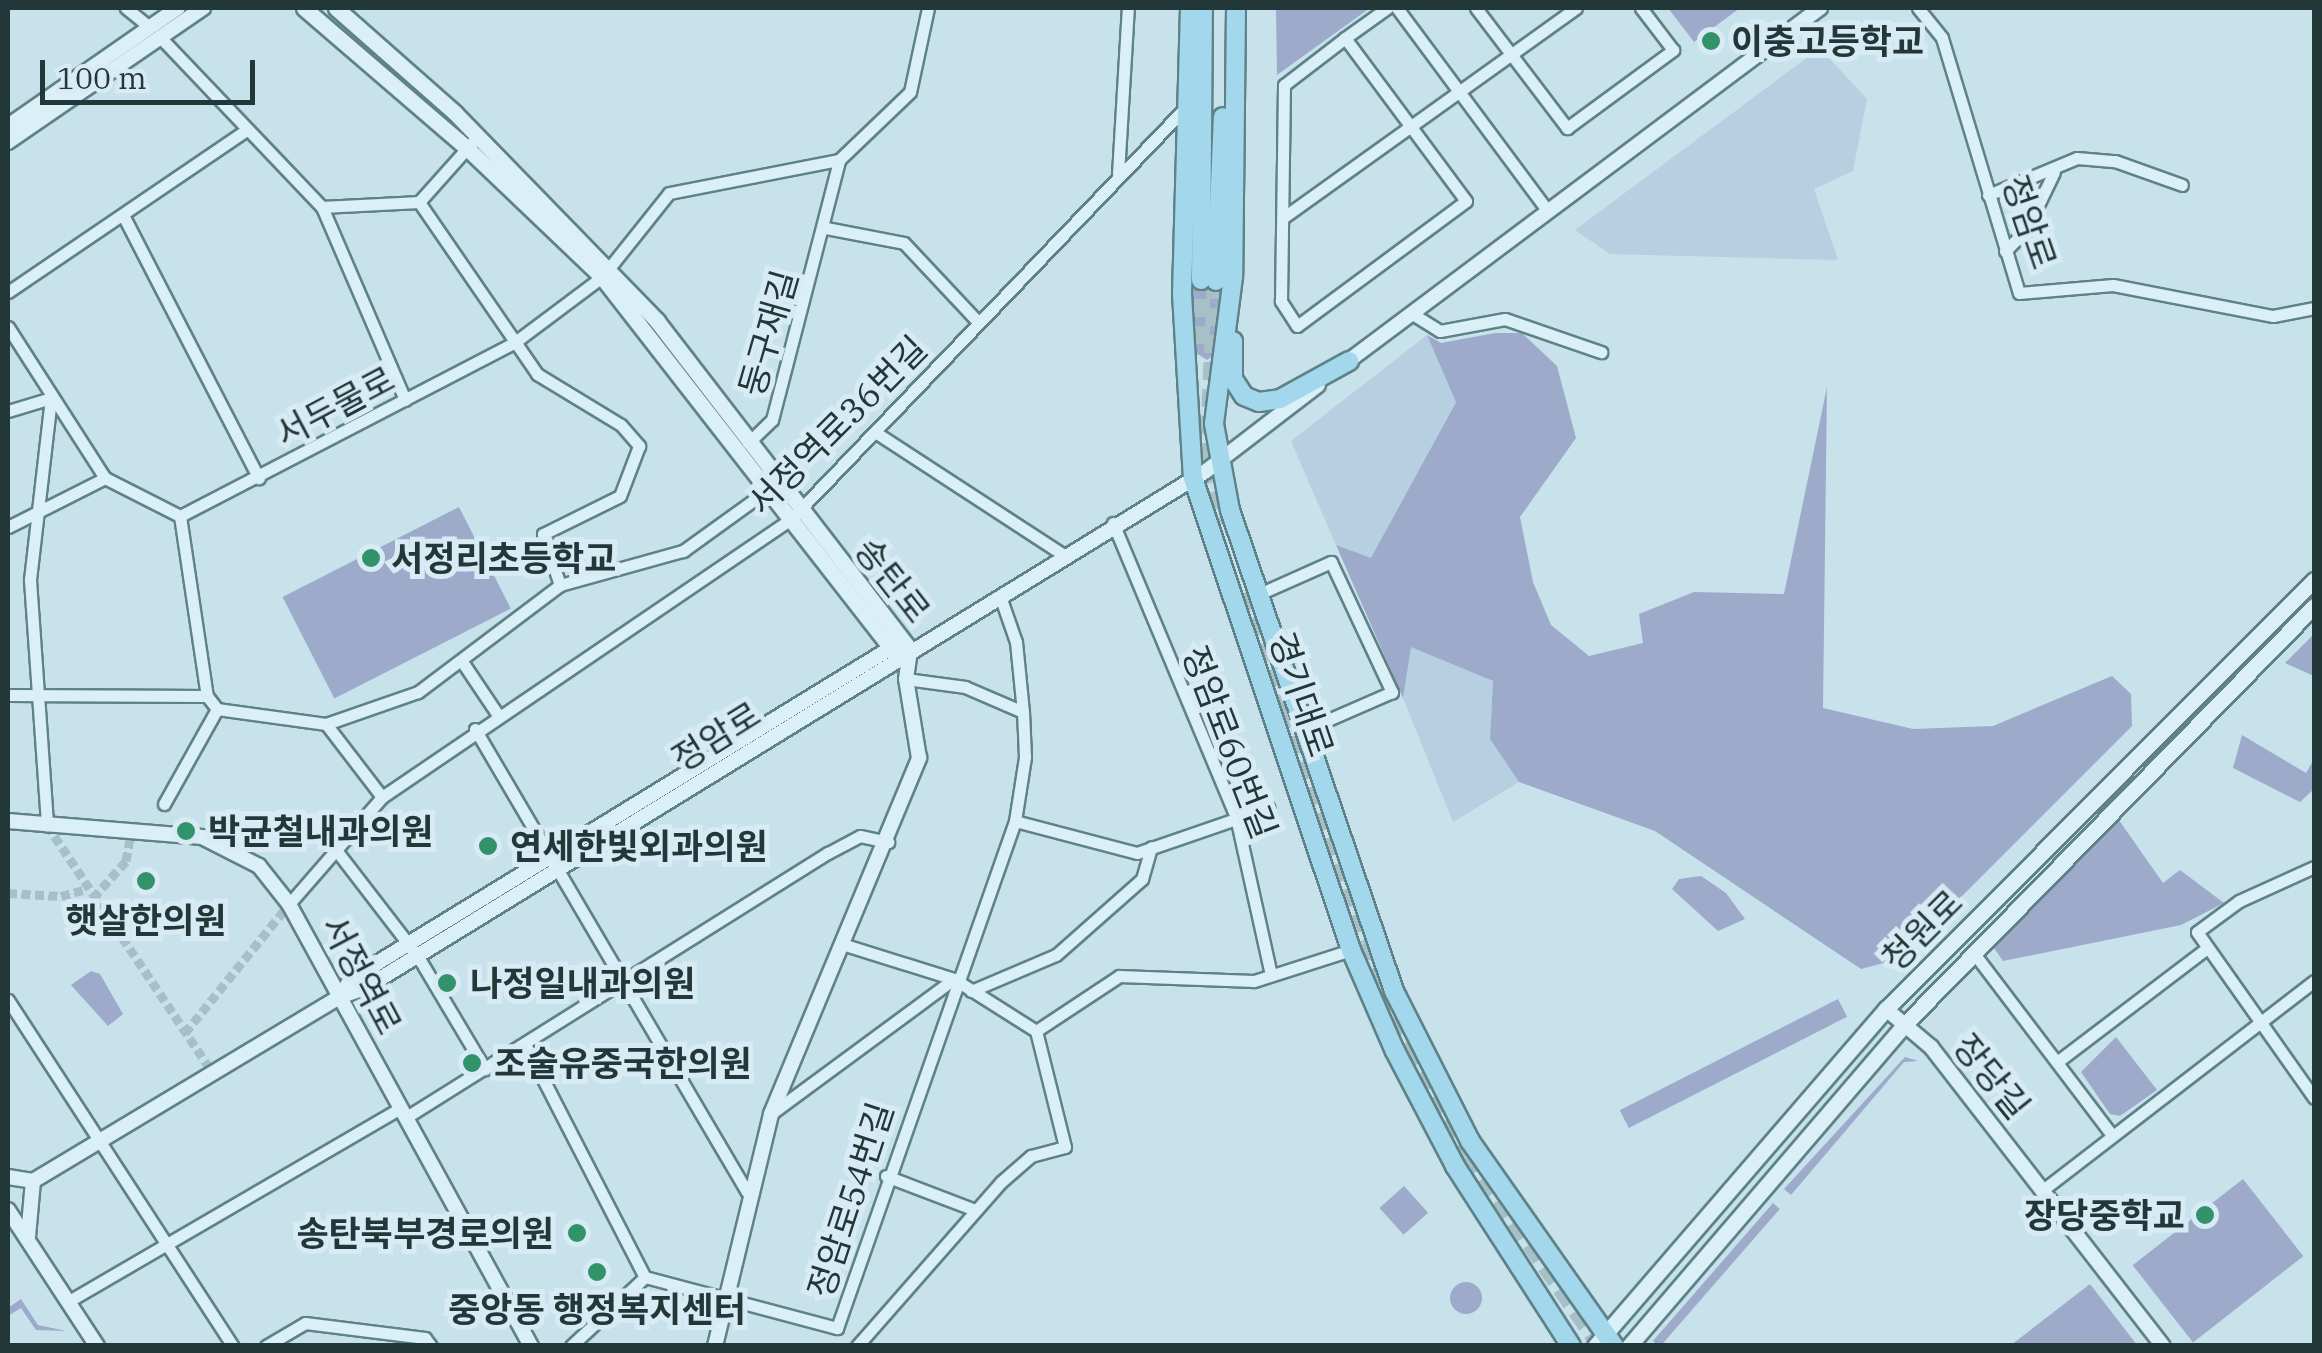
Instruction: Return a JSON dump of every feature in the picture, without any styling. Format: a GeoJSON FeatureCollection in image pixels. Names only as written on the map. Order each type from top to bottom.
{"type":"FeatureCollection","features":[{"type":"Feature","properties":{"kind":"main road","name":"송탄로"},"geometry":{"type":"LineString","coordinates":[[304,8],[472,143]]}},
{"type":"Feature","properties":{"kind":"main road","name":"송탄로"},"geometry":{"type":"LineString","coordinates":[[336,8],[657,320],[748,443],[773,487]]}},
{"type":"Feature","properties":{"kind":"main road","name":"경기대로"},"geometry":{"type":"LineString","coordinates":[[1190,8],[1182,294],[1193,478],[1352,950],[1426,1114],[1571,1346]]}},
{"type":"Feature","properties":{"kind":"main road","name":"경기대로"},"geometry":{"type":"LineString","coordinates":[[1203,8],[1217,279]]}},
{"type":"Feature","properties":{"kind":"main road","name":"경기대로"},"geometry":{"type":"LineString","coordinates":[[1224,8],[1217,279],[1219,462],[1394,991],[1470,1141],[1605,1342]]}},
{"type":"Feature","properties":{"kind":"main road","name":"경기대로"},"geometry":{"type":"LineString","coordinates":[[1217,279],[1236,8]]}},
{"type":"Feature","properties":{"kind":"main road","name":"송탄로"},"geometry":{"type":"LineString","coordinates":[[605,272],[900,649]]}},
{"type":"Feature","properties":{"kind":"main road"},"geometry":{"type":"LineString","coordinates":[[1217,279],[1233,379],[1244,396],[1280,400],[1349,361]]}},
{"type":"Feature","properties":{"kind":"main road","name":"청원로"},"geometry":{"type":"LineString","coordinates":[[1605,1342],[1886,1009],[2314,580]]}},
{"type":"Feature","properties":{"kind":"main road","name":"청원로"},"geometry":{"type":"LineString","coordinates":[[1629,1346],[1904,1025],[2314,606]]}},
{"type":"Feature","properties":{"kind":"street"},"geometry":{"type":"LineString","coordinates":[[126,8],[154,31],[322,207],[405,400]]}},
{"type":"Feature","properties":{"kind":"street"},"geometry":{"type":"LineString","coordinates":[[8,142],[154,31],[178,8]]}},
{"type":"Feature","properties":{"kind":"street"},"geometry":{"type":"LineString","coordinates":[[8,126],[154,31],[203,8]]}},
{"type":"Feature","properties":{"kind":"street"},"geometry":{"type":"LineString","coordinates":[[605,272],[670,193],[839,160],[910,92],[928,8]]}},
{"type":"Feature","properties":{"kind":"street"},"geometry":{"type":"LineString","coordinates":[[1118,174],[1128,8]]}},
{"type":"Feature","properties":{"kind":"street"},"geometry":{"type":"LineString","coordinates":[[1345,38],[1466,201],[1298,326],[1280,301],[1284,85],[1345,38],[1387,8]]}},
{"type":"Feature","properties":{"kind":"street"},"geometry":{"type":"LineString","coordinates":[[1397,8],[1548,211]]}},
{"type":"Feature","properties":{"kind":"street"},"geometry":{"type":"LineString","coordinates":[[1476,8],[1567,128],[1673,50],[1642,8]]}},
{"type":"Feature","properties":{"kind":"street"},"geometry":{"type":"LineString","coordinates":[[1284,217],[1576,8]]}},
{"type":"Feature","properties":{"kind":"street"},"geometry":{"type":"LineString","coordinates":[[8,1178],[33,1182],[900,649],[1000,596],[1219,462],[1820,8]]}},
{"type":"Feature","properties":{"kind":"street","name":"정암로"},"geometry":{"type":"LineString","coordinates":[[1918,8],[1942,38],[2019,293],[2113,284],[2273,316],[2314,308]]}},
{"type":"Feature","properties":{"kind":"street","name":"서정역로36번길"},"geometry":{"type":"LineString","coordinates":[[289,904],[382,797],[475,729],[794,515],[1190,103]]}},
{"type":"Feature","properties":{"kind":"street"},"geometry":{"type":"LineString","coordinates":[[8,292],[124,217],[246,130]]}},
{"type":"Feature","properties":{"kind":"street"},"geometry":{"type":"LineString","coordinates":[[322,207],[419,202],[472,143]]}},
{"type":"Feature","properties":{"kind":"street"},"geometry":{"type":"LineString","coordinates":[[1988,196],[2054,172],[2076,158],[2115,161],[2182,186]]}},
{"type":"Feature","properties":{"kind":"street","name":"둥구재길"},"geometry":{"type":"LineString","coordinates":[[748,443],[772,420],[826,228],[839,160]]}},
{"type":"Feature","properties":{"kind":"street"},"geometry":{"type":"LineString","coordinates":[[2004,252],[2026,230],[2054,172]]}},
{"type":"Feature","properties":{"kind":"street"},"geometry":{"type":"LineString","coordinates":[[419,202],[537,374],[620,426],[639,446],[620,496],[543,534],[560,585]]}},
{"type":"Feature","properties":{"kind":"street"},"geometry":{"type":"LineString","coordinates":[[124,217],[259,478]]}},
{"type":"Feature","properties":{"kind":"street"},"geometry":{"type":"LineString","coordinates":[[826,228],[904,243],[978,322]]}},
{"type":"Feature","properties":{"kind":"street","name":"서두물로"},"geometry":{"type":"LineString","coordinates":[[180,516],[515,342],[605,272]]}},
{"type":"Feature","properties":{"kind":"street"},"geometry":{"type":"LineString","coordinates":[[1412,313],[1440,330],[1506,319],[1601,352]]}},
{"type":"Feature","properties":{"kind":"street"},"geometry":{"type":"LineString","coordinates":[[8,327],[105,478],[180,516],[206,696],[216,709],[326,724],[418,692],[560,585],[683,551],[773,487]]}},
{"type":"Feature","properties":{"kind":"street"},"geometry":{"type":"LineString","coordinates":[[8,411],[52,398]]}},
{"type":"Feature","properties":{"kind":"street"},"geometry":{"type":"LineString","coordinates":[[46,824],[37,700],[34,512],[52,398]]}},
{"type":"Feature","properties":{"kind":"street"},"geometry":{"type":"LineString","coordinates":[[875,432],[1064,555]]}},
{"type":"Feature","properties":{"kind":"street"},"geometry":{"type":"LineString","coordinates":[[8,527],[105,478]]}},
{"type":"Feature","properties":{"kind":"street","name":"정암로60번길"},"geometry":{"type":"LineString","coordinates":[[1113,524],[1236,817],[1271,975]]}},
{"type":"Feature","properties":{"kind":"street","name":"경기대로"},"geometry":{"type":"LineString","coordinates":[[1260,594],[1330,562],[1392,692],[1305,730]]}},
{"type":"Feature","properties":{"kind":"street","name":"정암로54번길"},"geometry":{"type":"LineString","coordinates":[[724,1300],[838,1328],[886,1176],[1014,820],[1025,758],[1023,712],[1016,642],[1000,596]]}},
{"type":"Feature","properties":{"kind":"street","name":"송탄로"},"geometry":{"type":"LineString","coordinates":[[715,1346],[747,1192],[771,1114],[888,842],[919,758],[900,649]]}},
{"type":"Feature","properties":{"kind":"street"},"geometry":{"type":"LineString","coordinates":[[462,662],[498,715]]}},
{"type":"Feature","properties":{"kind":"street"},"geometry":{"type":"LineString","coordinates":[[906,679],[965,687],[1023,712]]}},
{"type":"Feature","properties":{"kind":"street"},"geometry":{"type":"LineString","coordinates":[[8,695],[37,700],[206,696]]}},
{"type":"Feature","properties":{"kind":"street"},"geometry":{"type":"LineString","coordinates":[[164,804],[216,709]]}},
{"type":"Feature","properties":{"kind":"street"},"geometry":{"type":"LineString","coordinates":[[326,724],[382,797]]}},
{"type":"Feature","properties":{"kind":"street"},"geometry":{"type":"LineString","coordinates":[[475,729],[559,862],[747,1192]]}},
{"type":"Feature","properties":{"kind":"street"},"geometry":{"type":"LineString","coordinates":[[1014,820],[1137,853],[1268,808]]}},
{"type":"Feature","properties":{"kind":"street","name":"서정역로"},"geometry":{"type":"LineString","coordinates":[[8,821],[202,837],[259,866],[289,904],[524,1343]]}},
{"type":"Feature","properties":{"kind":"street"},"geometry":{"type":"LineString","coordinates":[[69,1301],[486,1069],[844,844],[860,836],[888,842]]}},
{"type":"Feature","properties":{"kind":"street"},"geometry":{"type":"LineString","coordinates":[[971,991],[1056,955],[1142,879],[1151,848]]}},
{"type":"Feature","properties":{"kind":"street"},"geometry":{"type":"LineString","coordinates":[[336,850],[413,950],[486,1069]]}},
{"type":"Feature","properties":{"kind":"street"},"geometry":{"type":"LineString","coordinates":[[2313,1094],[2197,932],[2204,922],[2314,867]]}},
{"type":"Feature","properties":{"kind":"street"},"geometry":{"type":"LineString","coordinates":[[845,945],[954,980],[1036,1031],[1065,1147],[1031,1156],[975,1210],[858,1346]]}},
{"type":"Feature","properties":{"kind":"street","name":"장당길"},"geometry":{"type":"LineString","coordinates":[[2057,1062],[2206,949]]}},
{"type":"Feature","properties":{"kind":"street"},"geometry":{"type":"LineString","coordinates":[[1036,1031],[1119,976],[1254,981],[1352,950]]}},
{"type":"Feature","properties":{"kind":"street","name":"장당길"},"geometry":{"type":"LineString","coordinates":[[1972,952],[2112,1135]]}},
{"type":"Feature","properties":{"kind":"street","name":"정암로54번길"},"geometry":{"type":"LineString","coordinates":[[771,1114],[954,980]]}},
{"type":"Feature","properties":{"kind":"street"},"geometry":{"type":"LineString","coordinates":[[2044,1189],[2314,981]]}},
{"type":"Feature","properties":{"kind":"street"},"geometry":{"type":"LineString","coordinates":[[8,1000],[172,1244],[233,1346]]}},
{"type":"Feature","properties":{"kind":"street","name":"장당길"},"geometry":{"type":"LineString","coordinates":[[1886,1009],[1931,1047],[2163,1346]]}},
{"type":"Feature","properties":{"kind":"street"},"geometry":{"type":"LineString","coordinates":[[525,1044],[645,1277],[724,1300]]}},
{"type":"Feature","properties":{"kind":"street"},"geometry":{"type":"LineString","coordinates":[[886,1176],[975,1210]]}},
{"type":"Feature","properties":{"kind":"street"},"geometry":{"type":"LineString","coordinates":[[28,1237],[33,1182]]}},
{"type":"Feature","properties":{"kind":"street"},"geometry":{"type":"LineString","coordinates":[[32,1208],[10,1213],[97,1346]]}},
{"type":"Feature","properties":{"kind":"street"},"geometry":{"type":"LineString","coordinates":[[571,1346],[645,1277]]}},
{"type":"Feature","properties":{"kind":"street"},"geometry":{"type":"LineString","coordinates":[[266,1346],[305,1324],[425,1338],[431,1346]]}},
{"type":"Feature","properties":{"kind":"shaded area"},"geometry":{"type":"Polygon","coordinates":[[[1276,8],[1370,8],[1277,75],[1276,8]]]}},
{"type":"Feature","properties":{"kind":"shaded area"},"geometry":{"type":"Polygon","coordinates":[[[1668,8],[1740,8],[1694,42],[1668,8]]]}},
{"type":"Feature","properties":{"kind":"shaded area"},"geometry":{"type":"Polygon","coordinates":[[[1820,48],[1867,99],[1853,171],[1814,189],[1838,260],[1610,254],[1575,230],[1820,48]]]}},
{"type":"Feature","properties":{"kind":"shaded area"},"geometry":{"type":"Polygon","coordinates":[[[1185,280],[1224,281],[1214,355],[1207,360],[1196,353],[1185,280]]]}},
{"type":"Feature","properties":{"kind":"shaded area"},"geometry":{"type":"Polygon","coordinates":[[[1495,333],[1522,333],[1557,366],[1576,438],[1520,517],[1533,582],[1551,625],[1589,656],[1643,643],[1639,614],[1694,592],[1784,594],[1827,387],[1823,708],[1913,729],[1993,726],[2112,676],[2131,694],[2132,726],[1899,959],[1861,969],[1655,831],[1519,782],[1490,739],[1493,681],[1411,647],[1403,698],[1336,545],[1371,558],[1456,402],[1427,335],[1441,343],[1495,333]]]}},
{"type":"Feature","properties":{"kind":"shaded area"},"geometry":{"type":"Polygon","coordinates":[[[1427,335],[1456,401],[1371,559],[1336,545],[1291,441],[1427,335]]]}},
{"type":"Feature","properties":{"kind":"shaded area"},"geometry":{"type":"Polygon","coordinates":[[[459,507],[511,609],[334,698],[283,597],[459,507]]]}},
{"type":"Feature","properties":{"kind":"shaded area"},"geometry":{"type":"Polygon","coordinates":[[[2314,634],[2314,676],[2285,663],[2314,634]]]}},
{"type":"Feature","properties":{"kind":"shaded area"},"geometry":{"type":"Polygon","coordinates":[[[1410,646],[1493,681],[1490,739],[1519,782],[1453,822],[1403,698],[1410,646]]]}},
{"type":"Feature","properties":{"kind":"shaded area"},"geometry":{"type":"Polygon","coordinates":[[[2242,735],[2306,773],[2314,759],[2314,789],[2300,802],[2233,768],[2242,735]]]}},
{"type":"Feature","properties":{"kind":"shaded area"},"geometry":{"type":"Polygon","coordinates":[[[2116,816],[2163,883],[2180,870],[2224,903],[2181,925],[2003,961],[1992,945],[2116,816]]]}},
{"type":"Feature","properties":{"kind":"shaded area"},"geometry":{"type":"Polygon","coordinates":[[[1701,876],[1726,893],[1745,919],[1718,931],[1672,889],[1679,879],[1701,876]]]}},
{"type":"Feature","properties":{"kind":"shaded area"},"geometry":{"type":"Polygon","coordinates":[[[91,971],[100,974],[123,1014],[108,1026],[71,985],[91,971]]]}},
{"type":"Feature","properties":{"kind":"shaded area"},"geometry":{"type":"Polygon","coordinates":[[[1838,999],[1847,1017],[1629,1128],[1620,1110],[1838,999]]]}},
{"type":"Feature","properties":{"kind":"shaded area"},"geometry":{"type":"Polygon","coordinates":[[[2116,1037],[2157,1090],[2120,1116],[2110,1114],[2081,1072],[2116,1037]]]}},
{"type":"Feature","properties":{"kind":"shaded area"},"geometry":{"type":"Polygon","coordinates":[[[1905,1057],[1918,1061],[1904,1062],[1791,1195],[1784,1189],[1905,1057]]]}},
{"type":"Feature","properties":{"kind":"shaded area"},"geometry":{"type":"Polygon","coordinates":[[[2243,1179],[2303,1256],[2193,1342],[2133,1265],[2243,1179]]]}},
{"type":"Feature","properties":{"kind":"shaded area"},"geometry":{"type":"Polygon","coordinates":[[[1404,1186],[1428,1213],[1404,1235],[1379,1208],[1404,1186]]]}},
{"type":"Feature","properties":{"kind":"shaded area"},"geometry":{"type":"Polygon","coordinates":[[[1773,1203],[1780,1209],[1661,1346],[1653,1341],[1773,1203]]]}},
{"type":"Feature","properties":{"kind":"shaded area"},"geometry":{"type":"Polygon","coordinates":[[[1466,1282],[1478,1286],[1482,1298],[1478,1310],[1466,1314],[1454,1310],[1450,1298],[1454,1286],[1466,1282]]]}},
{"type":"Feature","properties":{"kind":"shaded area"},"geometry":{"type":"Polygon","coordinates":[[[2090,1284],[2137,1345],[2011,1345],[2090,1284]]]}},
{"type":"Feature","properties":{"kind":"shaded area"},"geometry":{"type":"Polygon","coordinates":[[[21,1299],[38,1325],[66,1331],[36,1330],[21,1308],[8,1316],[8,1308],[21,1299]]]}},
{"type":"Feature","properties":{"kind":"tunnel"},"geometry":{"type":"LineString","coordinates":[[1201,280],[1201,344]]}},
{"type":"Feature","properties":{"kind":"tunnel"},"geometry":{"type":"LineString","coordinates":[[1216,281],[1208,465],[1226,523]]}},
{"type":"Feature","properties":{"kind":"tunnel"},"geometry":{"type":"LineString","coordinates":[[1241,594],[1286,725]]}},
{"type":"Feature","properties":{"kind":"tunnel"},"geometry":{"type":"LineString","coordinates":[[1289,709],[1366,942],[1410,1048],[1469,1155],[1601,1346]]}},
{"type":"Feature","properties":{"kind":"tunnel"},"geometry":{"type":"LineString","coordinates":[[47,825],[213,1073]]}},
{"type":"Feature","properties":{"kind":"tunnel"},"geometry":{"type":"LineString","coordinates":[[93,898],[126,861],[131,832]]}},
{"type":"Feature","properties":{"kind":"tunnel"},"geometry":{"type":"LineString","coordinates":[[8,893],[61,896],[87,889]]}},
{"type":"Feature","properties":{"kind":"tunnel"},"geometry":{"type":"LineString","coordinates":[[185,1033],[289,904]]}},
{"type":"Feature","properties":{"kind":"place","name":"이충고등학교"},"geometry":{"type":"Point","coordinates":[1711,41]}},
{"type":"Feature","properties":{"kind":"place","name":"서정리초등학교"},"geometry":{"type":"Point","coordinates":[371,558]}},
{"type":"Feature","properties":{"kind":"place","name":"박균철내과의원"},"geometry":{"type":"Point","coordinates":[186,831]}},
{"type":"Feature","properties":{"kind":"place","name":"연세한빛외과의원"},"geometry":{"type":"Point","coordinates":[488,846]}},
{"type":"Feature","properties":{"kind":"place","name":"햇살한의원"},"geometry":{"type":"Point","coordinates":[146,881]}},
{"type":"Feature","properties":{"kind":"place","name":"나정일내과의원"},"geometry":{"type":"Point","coordinates":[447,983]}},
{"type":"Feature","properties":{"kind":"place","name":"조술유중국한의원"},"geometry":{"type":"Point","coordinates":[472,1063]}},
{"type":"Feature","properties":{"kind":"place","name":"장당중학교"},"geometry":{"type":"Point","coordinates":[2205,1215]}},
{"type":"Feature","properties":{"kind":"place","name":"송탄북부경로의원"},"geometry":{"type":"Point","coordinates":[577,1233]}},
{"type":"Feature","properties":{"kind":"place","name":"중앙동 행정복지센터"},"geometry":{"type":"Point","coordinates":[597,1272]}}]}
